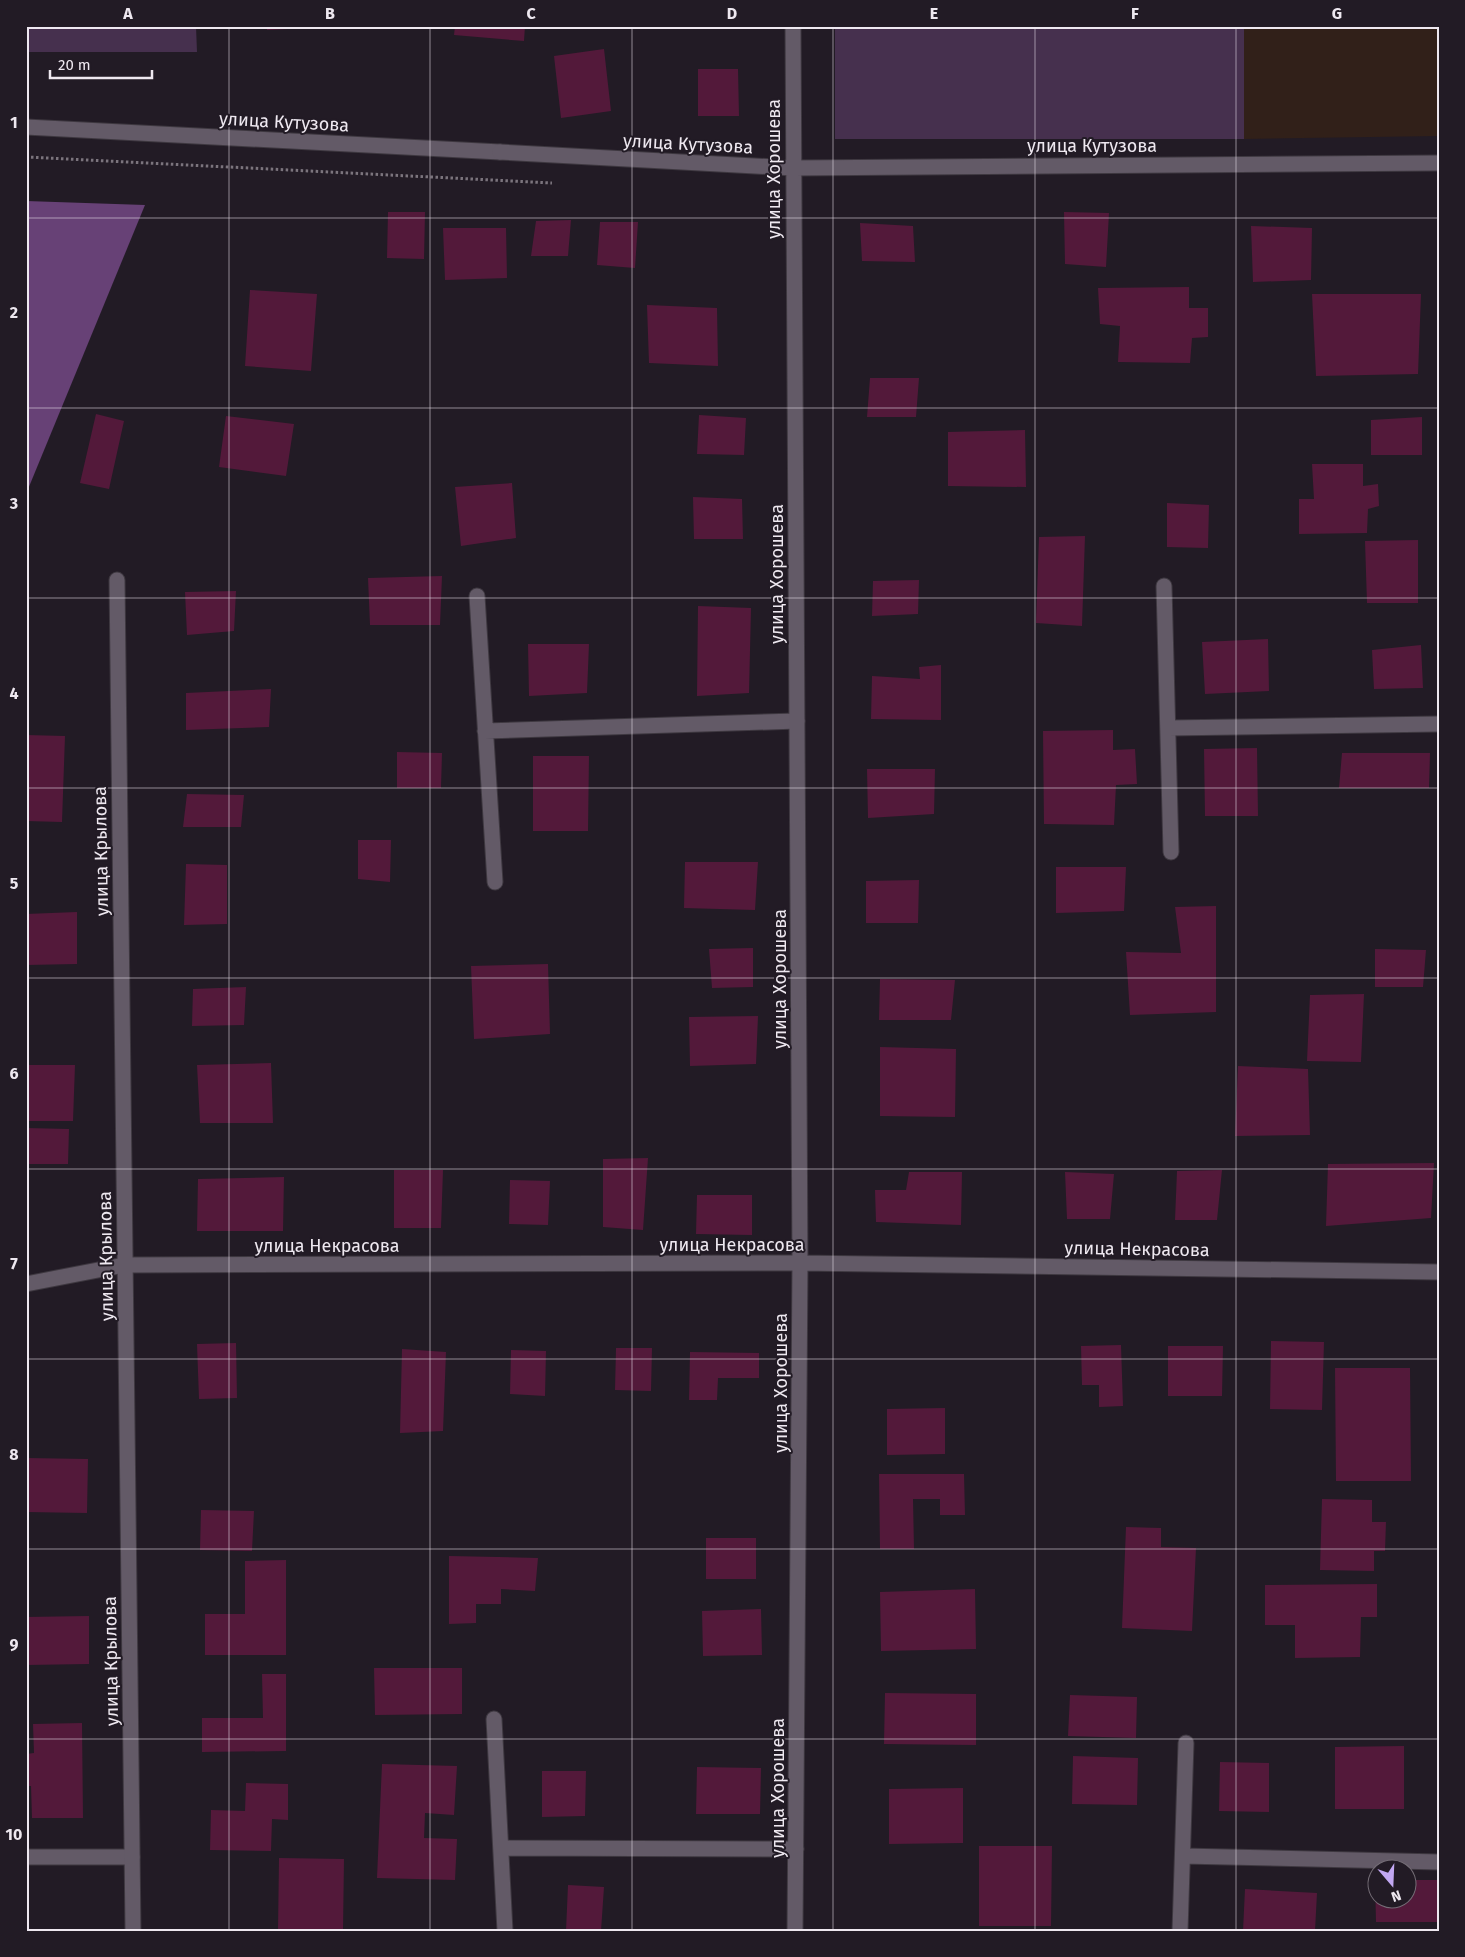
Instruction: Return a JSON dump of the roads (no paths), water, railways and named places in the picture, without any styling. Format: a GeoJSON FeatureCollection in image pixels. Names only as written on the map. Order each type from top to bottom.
{"type":"FeatureCollection","features":[{"type":"Feature","properties":{"kind":"street","name":"улица Хорошева"},"geometry":{"type":"LineString","coordinates":[[792,26],[800,1264],[795,1931]]}},
{"type":"Feature","properties":{"kind":"street","name":"улица Кутузова"},"geometry":{"type":"LineString","coordinates":[[26,127],[793,168],[1439,162]]}},
{"type":"Feature","properties":{"kind":"street","name":"улица Крылова"},"geometry":{"type":"LineString","coordinates":[[117,580],[133,1931]]}},
{"type":"Feature","properties":{"kind":"street"},"geometry":{"type":"LineString","coordinates":[[1164,586],[1171,852]]}},
{"type":"Feature","properties":{"kind":"street"},"geometry":{"type":"LineString","coordinates":[[477,596],[495,882]]}},
{"type":"Feature","properties":{"kind":"street"},"geometry":{"type":"LineString","coordinates":[[485,731],[797,721]]}},
{"type":"Feature","properties":{"kind":"street"},"geometry":{"type":"LineString","coordinates":[[1168,728],[1439,724]]}},
{"type":"Feature","properties":{"kind":"street","name":"улица Некрасова"},"geometry":{"type":"LineString","coordinates":[[26,1284],[124,1265],[800,1264],[1439,1272]]}},
{"type":"Feature","properties":{"kind":"street"},"geometry":{"type":"LineString","coordinates":[[494,1719],[505,1931]]}},
{"type":"Feature","properties":{"kind":"street"},"geometry":{"type":"LineString","coordinates":[[1180,1931],[1186,1743]]}},
{"type":"Feature","properties":{"kind":"street"},"geometry":{"type":"LineString","coordinates":[[501,1848],[796,1850]]}},
{"type":"Feature","properties":{"kind":"street"},"geometry":{"type":"LineString","coordinates":[[1183,1856],[1439,1862]]}},
{"type":"Feature","properties":{"kind":"street"},"geometry":{"type":"LineString","coordinates":[[26,1857],[132,1857]]}}]}
